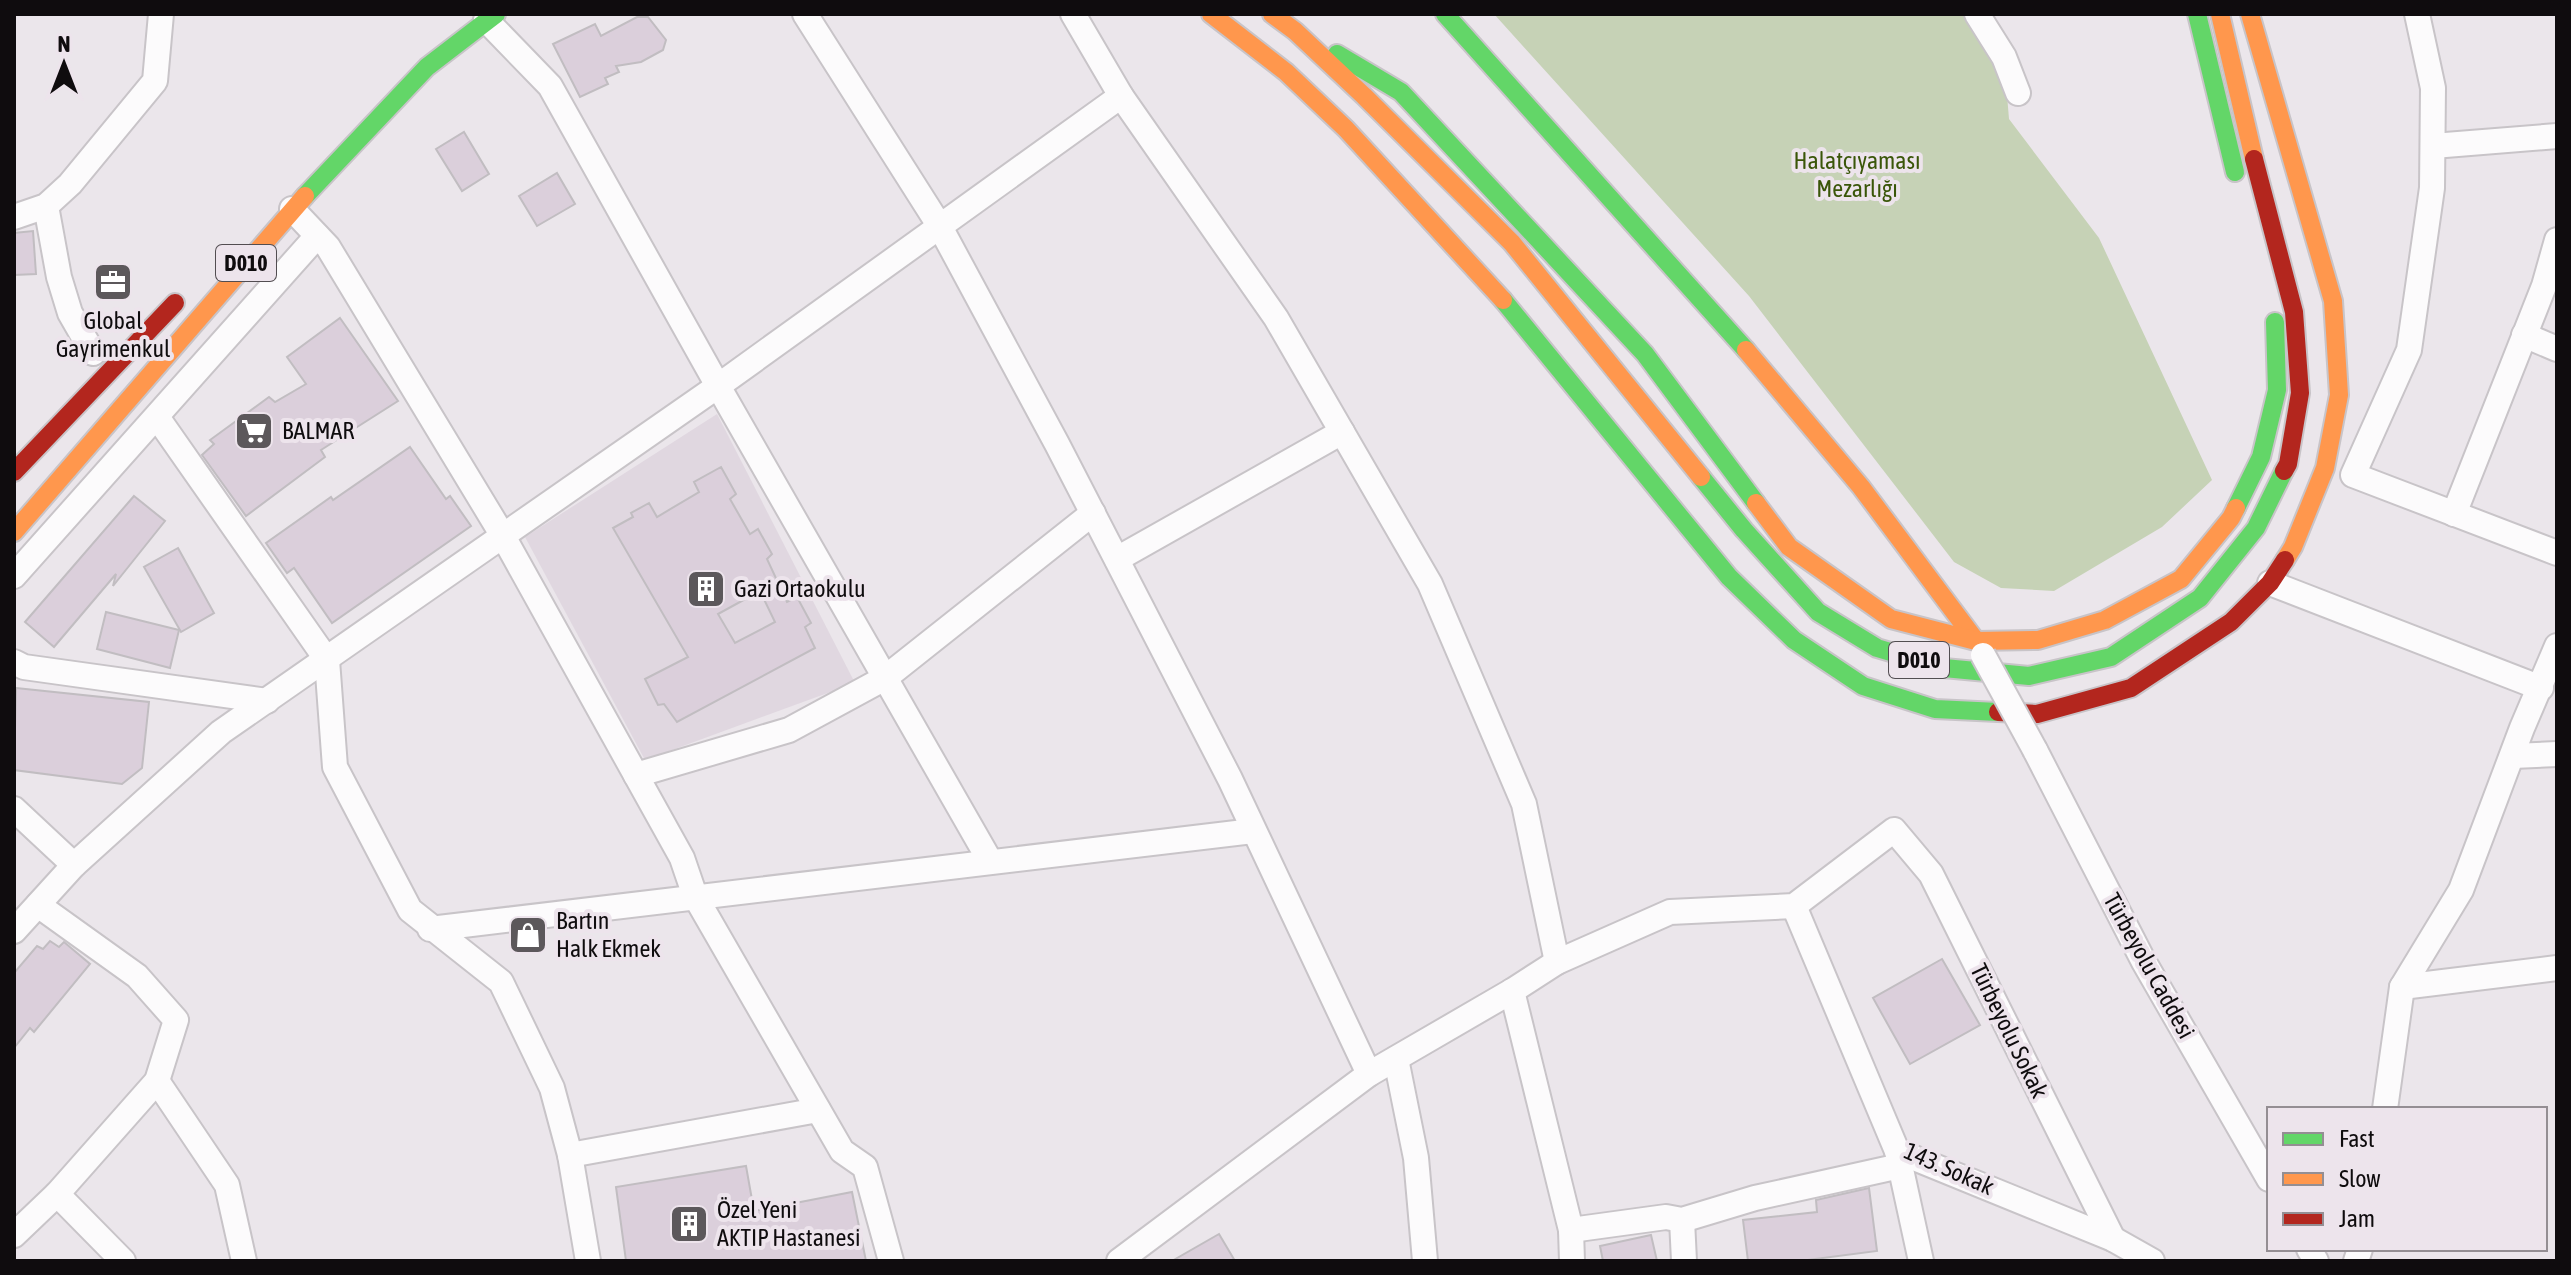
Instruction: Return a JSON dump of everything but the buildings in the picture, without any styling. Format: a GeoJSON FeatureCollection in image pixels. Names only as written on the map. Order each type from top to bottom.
{"type":"FeatureCollection","features":[{"type":"Feature","properties":{"kind":"main road","name":"D010"},"geometry":{"type":"LineString","coordinates":[[1211,14],[1286,72],[1346,129],[1519,318],[1729,577],[1794,640],[1863,686],[1935,709],[2037,714],[2131,688],[2231,622],[2270,583],[2293,547],[2325,468],[2339,395],[2333,301],[2250,14]]}},
{"type":"Feature","properties":{"kind":"main road"},"geometry":{"type":"LineString","coordinates":[[1445,14],[1723,322],[1861,487],[1980,648]]}},
{"type":"Feature","properties":{"kind":"main road"},"geometry":{"type":"LineString","coordinates":[[2197,14],[2240,190]]}},
{"type":"Feature","properties":{"kind":"main road","name":"D010"},"geometry":{"type":"LineString","coordinates":[[1279,20],[1364,96],[1512,243],[1744,530],[1818,612],[1877,648],[1944,668],[2029,676],[2111,657],[2200,598],[2256,528],[2288,464],[2300,393],[2294,312],[2220,14]]}},
{"type":"Feature","properties":{"kind":"main road","name":"D010"},"geometry":{"type":"LineString","coordinates":[[14,532],[292,209],[427,67],[491,17]]}},
{"type":"Feature","properties":{"kind":"main road"},"geometry":{"type":"LineString","coordinates":[[1279,20],[1401,92],[1645,354],[1789,547],[1891,619],[1980,648],[2038,640],[2105,620],[2181,579],[2231,518],[2261,457],[2277,390],[2275,318],[2271,303]]}},
{"type":"Feature","properties":{"kind":"main road","name":"D010"},"geometry":{"type":"LineString","coordinates":[[14,472],[185,292]]}},
{"type":"Feature","properties":{"kind":"street"},"geometry":{"type":"LineString","coordinates":[[14,217],[46,206],[70,184],[155,81],[161,14]]}},
{"type":"Feature","properties":{"kind":"street"},"geometry":{"type":"LineString","coordinates":[[805,14],[939,225],[1093,513],[1230,779],[1369,1074]]}},
{"type":"Feature","properties":{"kind":"street"},"geometry":{"type":"LineString","coordinates":[[1073,14],[1121,96],[1276,318],[1430,584],[1524,804],[1557,962]]}},
{"type":"Feature","properties":{"kind":"street"},"geometry":{"type":"LineString","coordinates":[[1977,14],[2004,57],[2018,93]]}},
{"type":"Feature","properties":{"kind":"street"},"geometry":{"type":"LineString","coordinates":[[2417,14],[2433,88],[2432,188],[2409,350],[2353,475],[2557,553]]}},
{"type":"Feature","properties":{"kind":"street"},"geometry":{"type":"LineString","coordinates":[[491,17],[550,86],[990,861]]}},
{"type":"Feature","properties":{"kind":"street"},"geometry":{"type":"LineString","coordinates":[[14,931],[74,865],[221,732],[718,386],[1121,96]]}},
{"type":"Feature","properties":{"kind":"street"},"geometry":{"type":"LineString","coordinates":[[2433,146],[2557,136]]}},
{"type":"Feature","properties":{"kind":"street"},"geometry":{"type":"LineString","coordinates":[[46,206],[59,277],[70,313],[93,353]]}},
{"type":"Feature","properties":{"kind":"street"},"geometry":{"type":"LineString","coordinates":[[292,209],[328,247],[503,536],[682,858],[695,896],[842,1151],[865,1167],[891,1261]]}},
{"type":"Feature","properties":{"kind":"street"},"geometry":{"type":"LineString","coordinates":[[14,576],[317,236]]}},
{"type":"Feature","properties":{"kind":"street"},"geometry":{"type":"LineString","coordinates":[[2454,514],[2544,286],[2557,240]]}},
{"type":"Feature","properties":{"kind":"street"},"geometry":{"type":"LineString","coordinates":[[2524,335],[2557,349]]}},
{"type":"Feature","properties":{"kind":"street"},"geometry":{"type":"LineString","coordinates":[[157,417],[327,660],[335,767],[410,910],[430,929],[501,982],[552,1088],[570,1155],[588,1261]]}},
{"type":"Feature","properties":{"kind":"street"},"geometry":{"type":"LineString","coordinates":[[1117,559],[1342,432]]}},
{"type":"Feature","properties":{"kind":"street"},"geometry":{"type":"LineString","coordinates":[[636,775],[789,730],[885,678],[1093,513]]}},
{"type":"Feature","properties":{"kind":"street"},"geometry":{"type":"LineString","coordinates":[[2270,583],[2541,688]]}},
{"type":"Feature","properties":{"kind":"street"},"geometry":{"type":"LineString","coordinates":[[2385,1107],[2402,987],[2461,890],[2522,728],[2557,646]]}},
{"type":"Feature","properties":{"kind":"street","name":"Türbeyolu Caddesi"},"geometry":{"type":"LineString","coordinates":[[1980,648],[2144,962],[2267,1176]]}},
{"type":"Feature","properties":{"kind":"street"},"geometry":{"type":"LineString","coordinates":[[14,662],[24,667],[267,701]]}},
{"type":"Feature","properties":{"kind":"street"},"geometry":{"type":"LineString","coordinates":[[2513,756],[2557,754]]}},
{"type":"Feature","properties":{"kind":"street"},"geometry":{"type":"LineString","coordinates":[[14,809],[74,865]]}},
{"type":"Feature","properties":{"kind":"street","name":"Türbeyolu Sokak"},"geometry":{"type":"LineString","coordinates":[[1794,906],[1894,830],[1931,874],[2113,1239]]}},
{"type":"Feature","properties":{"kind":"street"},"geometry":{"type":"LineString","coordinates":[[430,929],[1253,831]]}},
{"type":"Feature","properties":{"kind":"street"},"geometry":{"type":"LineString","coordinates":[[14,1235],[57,1194],[157,1081],[176,1020],[137,976],[38,905]]}},
{"type":"Feature","properties":{"kind":"street"},"geometry":{"type":"LineString","coordinates":[[1119,1261],[1369,1074],[1557,962],[1670,912],[1794,906]]}},
{"type":"Feature","properties":{"kind":"street","name":"143. Sokak"},"geometry":{"type":"LineString","coordinates":[[1794,906],[1899,1158],[2113,1239],[2152,1261]]}},
{"type":"Feature","properties":{"kind":"street"},"geometry":{"type":"LineString","coordinates":[[2402,987],[2557,968]]}},
{"type":"Feature","properties":{"kind":"street"},"geometry":{"type":"LineString","coordinates":[[1512,991],[1571,1230],[1572,1261]]}},
{"type":"Feature","properties":{"kind":"street"},"geometry":{"type":"LineString","coordinates":[[1396,1059],[1416,1158],[1425,1261]]}},
{"type":"Feature","properties":{"kind":"street"},"geometry":{"type":"LineString","coordinates":[[157,1081],[227,1185],[244,1261]]}},
{"type":"Feature","properties":{"kind":"street"},"geometry":{"type":"LineString","coordinates":[[570,1155],[818,1110]]}},
{"type":"Feature","properties":{"kind":"street"},"geometry":{"type":"LineString","coordinates":[[1571,1230],[1666,1217],[1682,1220],[1899,1158],[1921,1261]]}},
{"type":"Feature","properties":{"kind":"street"},"geometry":{"type":"LineString","coordinates":[[57,1194],[123,1261]]}},
{"type":"Feature","properties":{"kind":"street"},"geometry":{"type":"LineString","coordinates":[[1682,1220],[1684,1261]]}},
{"type":"Feature","properties":{"kind":"shaded area"},"geometry":{"type":"Polygon","coordinates":[[[717,414],[855,683],[645,760],[525,537],[717,414]]]}},
{"type":"Feature","properties":{"kind":"green space","name":"Halatçıyaması Mezarlığı"},"geometry":{"type":"Polygon","coordinates":[[[1494,14],[1969,14],[2005,71],[2009,119],[2099,238],[2212,480],[2162,527],[2054,591],[2001,588],[1954,562],[1749,296],[1494,14]]]}},
{"type":"Feature","properties":{"kind":"traffic: fast"},"geometry":{"type":"LineString","coordinates":[[305,196],[427,67],[496,14]]}},
{"type":"Feature","properties":{"kind":"traffic: fast"},"geometry":{"type":"LineString","coordinates":[[1445,14],[1746,350]]}},
{"type":"Feature","properties":{"kind":"traffic: fast"},"geometry":{"type":"LineString","coordinates":[[2197,14],[2235,172]]}},
{"type":"Feature","properties":{"kind":"traffic: fast"},"geometry":{"type":"LineString","coordinates":[[1337,54],[1401,92],[1645,354],[1756,503]]}},
{"type":"Feature","properties":{"kind":"traffic: fast"},"geometry":{"type":"LineString","coordinates":[[1503,300],[1729,577],[1794,640],[1863,686],[1935,709],[1998,712]]}},
{"type":"Feature","properties":{"kind":"traffic: fast"},"geometry":{"type":"LineString","coordinates":[[2236,508],[2261,457],[2277,390],[2275,322]]}},
{"type":"Feature","properties":{"kind":"traffic: fast"},"geometry":{"type":"LineString","coordinates":[[1701,477],[1818,612],[1877,648],[1944,668],[2029,676],[2111,657],[2200,598],[2256,528],[2284,471]]}},
{"type":"Feature","properties":{"kind":"traffic: slow"},"geometry":{"type":"LineString","coordinates":[[1211,14],[1286,72],[1346,129],[1503,300]]}},
{"type":"Feature","properties":{"kind":"traffic: slow"},"geometry":{"type":"LineString","coordinates":[[1272,14],[1295,31],[1364,96],[1512,243],[1701,477]]}},
{"type":"Feature","properties":{"kind":"traffic: slow"},"geometry":{"type":"LineString","coordinates":[[2220,14],[2254,159]]}},
{"type":"Feature","properties":{"kind":"traffic: slow"},"geometry":{"type":"LineString","coordinates":[[2250,14],[2333,301],[2339,395],[2325,468],[2285,560]]}},
{"type":"Feature","properties":{"kind":"traffic: slow"},"geometry":{"type":"LineString","coordinates":[[14,532],[305,196]]}},
{"type":"Feature","properties":{"kind":"traffic: slow"},"geometry":{"type":"LineString","coordinates":[[1746,350],[1861,487],[1976,641]]}},
{"type":"Feature","properties":{"kind":"traffic: slow"},"geometry":{"type":"LineString","coordinates":[[1756,503],[1789,547],[1891,619],[1976,641],[2038,640],[2105,620],[2181,579],[2236,508]]}},
{"type":"Feature","properties":{"kind":"traffic: jam"},"geometry":{"type":"LineString","coordinates":[[2254,159],[2294,312],[2300,393],[2288,464],[2284,471]]}},
{"type":"Feature","properties":{"kind":"traffic: jam"},"geometry":{"type":"LineString","coordinates":[[14,472],[175,303]]}},
{"type":"Feature","properties":{"kind":"traffic: jam"},"geometry":{"type":"LineString","coordinates":[[1998,712],[2037,714],[2131,688],[2231,622],[2270,583],[2285,560]]}},
{"type":"Feature","properties":{"kind":"place","name":"Global Gayrimenkul"},"geometry":{"type":"Point","coordinates":[113,282]}},
{"type":"Feature","properties":{"kind":"place","name":"BALMAR"},"geometry":{"type":"Point","coordinates":[254,431]}},
{"type":"Feature","properties":{"kind":"place","name":"Gazi Ortaokulu"},"geometry":{"type":"Point","coordinates":[706,589]}},
{"type":"Feature","properties":{"kind":"place","name":"Bartın Halk Ekmek"},"geometry":{"type":"Point","coordinates":[528,935]}},
{"type":"Feature","properties":{"kind":"place","name":"Özel Yeni AKTIP Hastanesi"},"geometry":{"type":"Point","coordinates":[689,1224]}}]}
